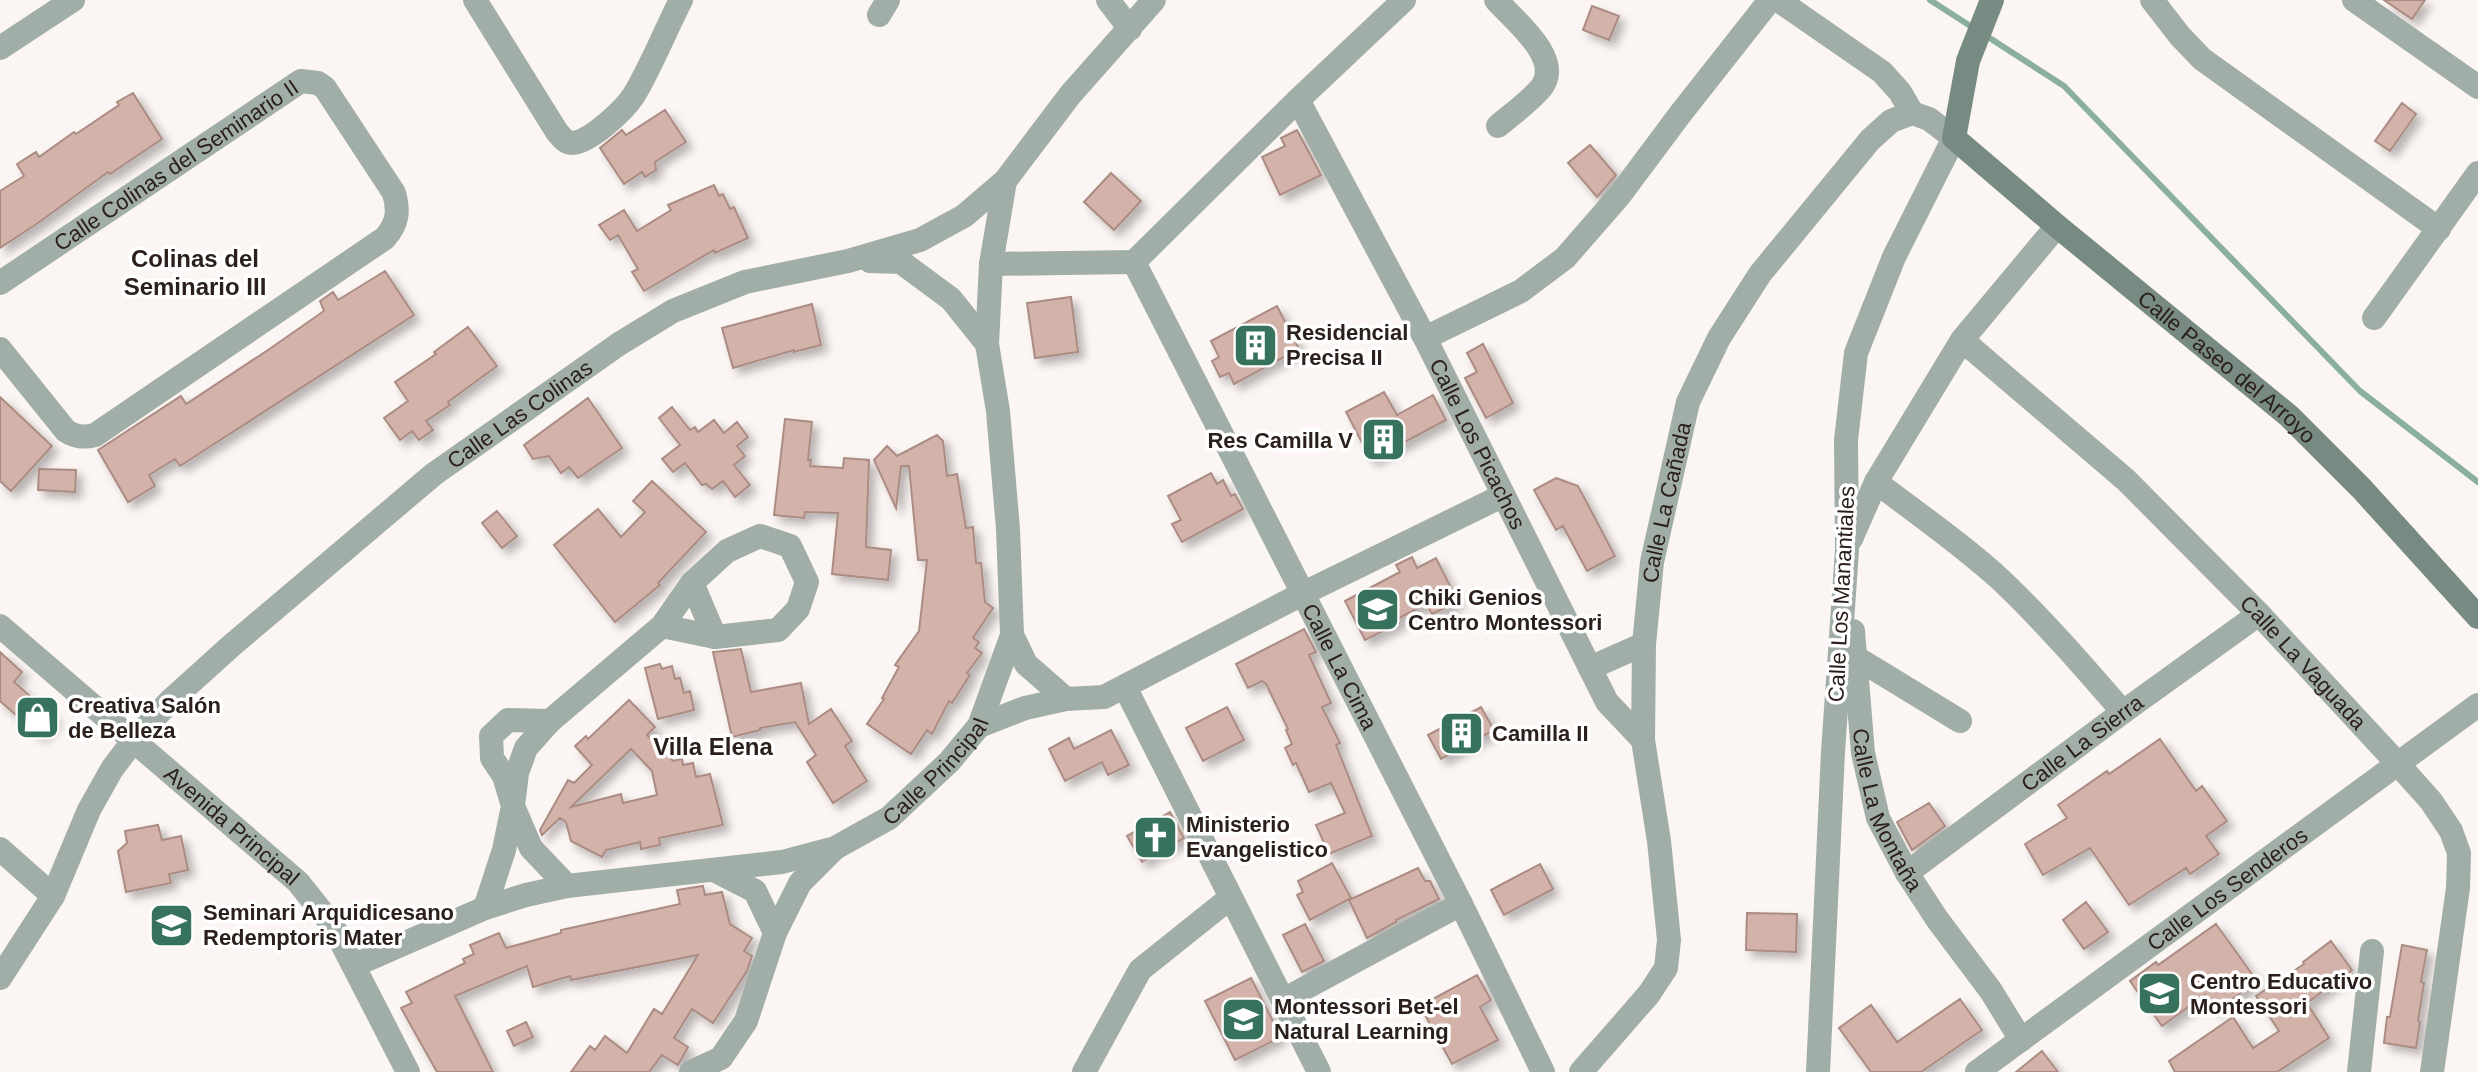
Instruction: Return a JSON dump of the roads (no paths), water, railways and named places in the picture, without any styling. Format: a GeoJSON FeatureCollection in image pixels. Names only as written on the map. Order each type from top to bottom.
{"type":"FeatureCollection","features":[{"type":"Feature","properties":{"kind":"main road"},"geometry":{"type":"LineString","coordinates":[[1954,138],[1968,61],[1992,0]]}},
{"type":"Feature","properties":{"kind":"main road","name":"Calle Paseo del Arroyo"},"geometry":{"type":"LineString","coordinates":[[1954,138],[2289,416],[2362,489],[2478,617]]}},
{"type":"Feature","properties":{"kind":"street"},"geometry":{"type":"LineString","coordinates":[[0,48],[73,0]]}},
{"type":"Feature","properties":{"kind":"street"},"geometry":{"type":"LineString","coordinates":[[475,0],[557,132],[571,143],[598,130],[633,96],[681,0]]}},
{"type":"Feature","properties":{"kind":"street"},"geometry":{"type":"LineString","coordinates":[[1108,0],[1130,29]]}},
{"type":"Feature","properties":{"kind":"street","name":"Calle Las Colinas"},"geometry":{"type":"LineString","coordinates":[[0,978],[53,896],[89,810],[112,769],[170,701],[231,646],[434,474],[619,344],[673,311],[745,282],[848,261],[920,240],[964,216],[1005,181],[1070,95],[1154,0]]}},
{"type":"Feature","properties":{"kind":"street"},"geometry":{"type":"LineString","coordinates":[[991,264],[1134,262],[1404,0]]}},
{"type":"Feature","properties":{"kind":"street"},"geometry":{"type":"LineString","coordinates":[[1496,0],[1538,46],[1545,57],[1547,69],[1546,79],[1540,88],[1498,126]]}},
{"type":"Feature","properties":{"kind":"street"},"geometry":{"type":"LineString","coordinates":[[1425,338],[1521,291],[1565,258],[1619,196],[1770,0]]}},
{"type":"Feature","properties":{"kind":"street"},"geometry":{"type":"LineString","coordinates":[[1778,0],[1882,72],[1900,92],[1912,113],[1929,119],[1954,138]]}},
{"type":"Feature","properties":{"kind":"street"},"geometry":{"type":"LineString","coordinates":[[2152,0],[2202,59],[2439,229]]}},
{"type":"Feature","properties":{"kind":"street"},"geometry":{"type":"LineString","coordinates":[[2354,0],[2478,87]]}},
{"type":"Feature","properties":{"kind":"street","name":"Calle Colinas del Seminario II"},"geometry":{"type":"LineString","coordinates":[[0,283],[301,81],[310,81],[325,88],[394,193],[397,204],[397,218],[385,238],[95,435],[85,438],[66,431],[0,349]]}},
{"type":"Feature","properties":{"kind":"street","name":"Calle Los Picachos"},"geometry":{"type":"LineString","coordinates":[[1298,100],[1425,338],[1607,702],[1643,740]]}},
{"type":"Feature","properties":{"kind":"street","name":"Calle La Cañada"},"geometry":{"type":"LineString","coordinates":[[1581,1072],[1649,994],[1666,968],[1669,940],[1659,841],[1643,740],[1644,644],[1652,562],[1688,402],[1719,338],[1760,274],[1870,140],[1891,121],[1912,113]]}},
{"type":"Feature","properties":{"kind":"street","name":"Calle Los Manantiales"},"geometry":{"type":"LineString","coordinates":[[1818,1072],[1833,752],[1847,550],[1846,440],[1856,353],[1894,257],[1954,138]]}},
{"type":"Feature","properties":{"kind":"street"},"geometry":{"type":"LineString","coordinates":[[2374,318],[2478,173]]}},
{"type":"Feature","properties":{"kind":"street"},"geometry":{"type":"LineString","coordinates":[[987,344],[991,264],[1005,181]]}},
{"type":"Feature","properties":{"kind":"street","name":"Calle La Montaña"},"geometry":{"type":"LineString","coordinates":[[2021,1040],[1991,991],[1907,873],[1878,818],[1863,753],[1847,550],[1876,482],[1962,340],[2057,226]]}},
{"type":"Feature","properties":{"kind":"street","name":"Calle Principal"},"geometry":{"type":"LineString","coordinates":[[355,965],[485,908],[567,886],[782,862],[835,848],[889,818],[949,762],[979,726],[1012,635],[1002,455],[987,344],[951,299],[901,262],[848,261]]}},
{"type":"Feature","properties":{"kind":"street","name":"Calle La Cima"},"geometry":{"type":"LineString","coordinates":[[1134,262],[1461,904],[1543,1072]]}},
{"type":"Feature","properties":{"kind":"street","name":"Calle La Vaguada"},"geometry":{"type":"LineString","coordinates":[[1962,340],[2126,480],[2259,614],[2398,764],[2431,801],[2451,831],[2459,853],[2458,888],[2432,1072]]}},
{"type":"Feature","properties":{"kind":"street"},"geometry":{"type":"LineString","coordinates":[[1876,482],[2002,581],[2123,712]]}},
{"type":"Feature","properties":{"kind":"street"},"geometry":{"type":"LineString","coordinates":[[979,726],[1025,708],[1066,699],[1104,697],[1302,594],[1502,496]]}},
{"type":"Feature","properties":{"kind":"street"},"geometry":{"type":"LineString","coordinates":[[485,908],[504,850],[517,773],[526,748],[550,721],[662,626],[692,583],[727,551],[760,536],[790,546],[807,582],[798,609],[778,630],[715,637],[662,626]]}},
{"type":"Feature","properties":{"kind":"street"},"geometry":{"type":"LineString","coordinates":[[692,583],[715,637]]}},
{"type":"Feature","properties":{"kind":"street","name":"Calle La Sierra"},"geometry":{"type":"LineString","coordinates":[[1907,873],[2259,614]]}},
{"type":"Feature","properties":{"kind":"street","name":"Avenida Principal"},"geometry":{"type":"LineString","coordinates":[[0,626],[298,882],[333,926],[408,1072]]}},
{"type":"Feature","properties":{"kind":"street"},"geometry":{"type":"LineString","coordinates":[[1012,635],[1026,664],[1066,699]]}},
{"type":"Feature","properties":{"kind":"street"},"geometry":{"type":"LineString","coordinates":[[1590,668],[1644,644]]}},
{"type":"Feature","properties":{"kind":"street"},"geometry":{"type":"LineString","coordinates":[[1855,657],[1960,721]]}},
{"type":"Feature","properties":{"kind":"street"},"geometry":{"type":"LineString","coordinates":[[1125,687],[1319,1072]]}},
{"type":"Feature","properties":{"kind":"street","name":"Calle Los Senderos"},"geometry":{"type":"LineString","coordinates":[[1977,1072],[2478,705]]}},
{"type":"Feature","properties":{"kind":"street"},"geometry":{"type":"LineString","coordinates":[[550,721],[508,720],[491,736],[492,758],[504,776],[531,848],[567,886]]}},
{"type":"Feature","properties":{"kind":"street"},"geometry":{"type":"LineString","coordinates":[[691,1072],[721,1065],[746,1021],[775,933],[800,883],[835,848]]}},
{"type":"Feature","properties":{"kind":"street"},"geometry":{"type":"LineString","coordinates":[[0,849],[53,896]]}},
{"type":"Feature","properties":{"kind":"street"},"geometry":{"type":"LineString","coordinates":[[716,871],[755,891],[775,933]]}},
{"type":"Feature","properties":{"kind":"street"},"geometry":{"type":"LineString","coordinates":[[1084,1072],[1140,970],[1230,898]]}},
{"type":"Feature","properties":{"kind":"street"},"geometry":{"type":"LineString","coordinates":[[1283,1000],[1461,904]]}},
{"type":"Feature","properties":{"kind":"street"},"geometry":{"type":"LineString","coordinates":[[2359,1072],[2372,951]]}},
{"type":"Feature","properties":{"kind":"street"},"geometry":{"type":"LineString","coordinates":[[1096,1048],[1110,1072]]}},
{"type":"Feature","properties":{"kind":"waterway"},"geometry":{"type":"LineString","coordinates":[[1930,0],[1975,29]]}},
{"type":"Feature","properties":{"kind":"waterway"},"geometry":{"type":"LineString","coordinates":[[1985,35],[2064,86],[2360,391],[2478,482]]}},
{"type":"Feature","properties":{"kind":"place","name":"Residencial Precisa II"},"geometry":{"type":"Point","coordinates":[1255,345]}},
{"type":"Feature","properties":{"kind":"place","name":"Res Camilla V"},"geometry":{"type":"Point","coordinates":[1384,440]}},
{"type":"Feature","properties":{"kind":"place","name":"Chiki Genios Centro Montessori"},"geometry":{"type":"Point","coordinates":[1377,610]}},
{"type":"Feature","properties":{"kind":"place","name":"Creativa Salón de Belleza"},"geometry":{"type":"Point","coordinates":[37,718]}},
{"type":"Feature","properties":{"kind":"place","name":"Camilla II"},"geometry":{"type":"Point","coordinates":[1461,733]}},
{"type":"Feature","properties":{"kind":"place","name":"Ministerio Evangelistico"},"geometry":{"type":"Point","coordinates":[1155,837]}},
{"type":"Feature","properties":{"kind":"place","name":"Seminari Arquidicesano Redemptoris Mater"},"geometry":{"type":"Point","coordinates":[172,925]}},
{"type":"Feature","properties":{"kind":"place","name":"Centro Educativo Montessori"},"geometry":{"type":"Point","coordinates":[2159,994]}},
{"type":"Feature","properties":{"kind":"place","name":"Montessori Bet-el Natural Learning"},"geometry":{"type":"Point","coordinates":[1243,1019]}},
{"type":"Feature","properties":{"kind":"district","name":"Colinas del Seminario III"},"geometry":{"type":"Point","coordinates":[195,273]}},
{"type":"Feature","properties":{"kind":"district","name":"Villa Elena"},"geometry":{"type":"Point","coordinates":[713,747]}}]}
